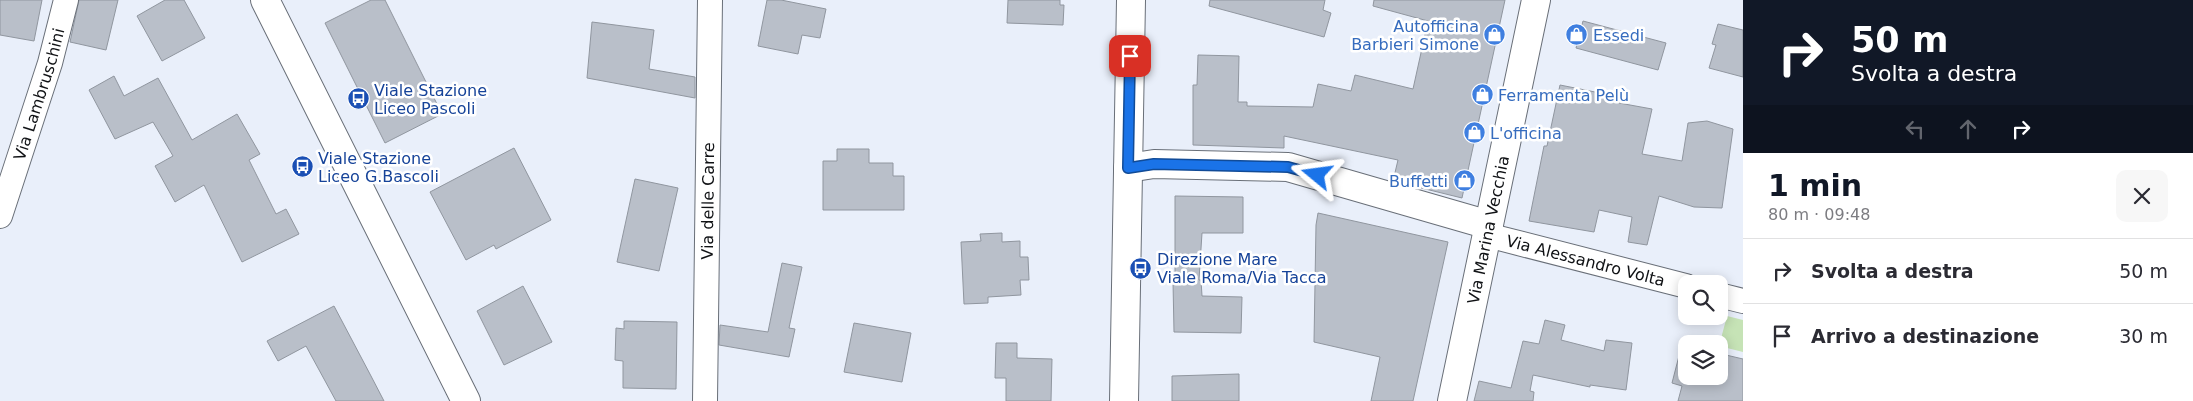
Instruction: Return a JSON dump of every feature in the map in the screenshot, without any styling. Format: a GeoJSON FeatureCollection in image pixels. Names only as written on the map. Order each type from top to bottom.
{"type":"FeatureCollection","features":[{"type":"Feature","properties":{"kind":"main road"},"geometry":{"type":"LineString","coordinates":[[265,0],[466,401]]}},
{"type":"Feature","properties":{"kind":"main road"},"geometry":{"type":"LineString","coordinates":[[1124,401],[1131,0]]}},
{"type":"Feature","properties":{"kind":"main road","name":"Via Marina Vecchia"},"geometry":{"type":"LineString","coordinates":[[1452,401],[1536,0]]}},
{"type":"Feature","properties":{"kind":"main road"},"geometry":{"type":"LineString","coordinates":[[1128,168],[1154,164],[1288,167],[1488,230]]}},
{"type":"Feature","properties":{"kind":"street","name":"Via Lambruschini"},"geometry":{"type":"LineString","coordinates":[[0,216],[50,63],[66,0]]}},
{"type":"Feature","properties":{"kind":"street","name":"Via delle Carre"},"geometry":{"type":"LineString","coordinates":[[704,401],[710,0]]}},
{"type":"Feature","properties":{"kind":"street","name":"Via Alessandro Volta"},"geometry":{"type":"LineString","coordinates":[[1488,230],[1678,284]]}},
{"type":"Feature","properties":{"kind":"street"},"geometry":{"type":"LineString","coordinates":[[1728,297],[1743,301]]}},
{"type":"Feature","properties":{"kind":"green space"},"geometry":{"type":"Polygon","coordinates":[[[1728,316],[1743,320],[1743,352],[1728,348],[1728,335],[1722,335],[1725,325],[1728,325],[1728,316]]]}},
{"type":"Feature","properties":{"kind":"building"},"geometry":{"type":"Polygon","coordinates":[[[0,0],[42,0],[34,41],[0,35],[0,0]]]}},
{"type":"Feature","properties":{"kind":"building"},"geometry":{"type":"Polygon","coordinates":[[[79,0],[118,0],[106,50],[70,42],[79,0]]]}},
{"type":"Feature","properties":{"kind":"building"},"geometry":{"type":"Polygon","coordinates":[[[165,0],[184,0],[205,38],[162,61],[137,16],[165,0]]]}},
{"type":"Feature","properties":{"kind":"building"},"geometry":{"type":"Polygon","coordinates":[[[371,0],[385,0],[442,114],[385,143],[325,23],[371,0]]]}},
{"type":"Feature","properties":{"kind":"building"},"geometry":{"type":"Polygon","coordinates":[[[767,0],[781,0],[826,9],[820,38],[802,35],[798,54],[758,46],[767,0]]]}},
{"type":"Feature","properties":{"kind":"building"},"geometry":{"type":"Polygon","coordinates":[[[1008,0],[1060,0],[1060,5],[1064,5],[1063,25],[1007,23],[1008,0]]]}},
{"type":"Feature","properties":{"kind":"building"},"geometry":{"type":"Polygon","coordinates":[[[1210,0],[1325,0],[1323,10],[1331,13],[1324,37],[1209,6],[1210,0]]]}},
{"type":"Feature","properties":{"kind":"building"},"geometry":{"type":"Polygon","coordinates":[[[1374,0],[1505,0],[1462,198],[1393,181],[1398,160],[1284,136],[1284,148],[1193,145],[1193,85],[1197,85],[1198,55],[1239,56],[1238,102],[1247,102],[1247,106],[1313,107],[1318,84],[1351,91],[1355,75],[1413,89],[1428,21],[1373,6],[1374,0]]]}},
{"type":"Feature","properties":{"kind":"building"},"geometry":{"type":"Polygon","coordinates":[[[1583,21],[1666,43],[1658,70],[1576,48],[1583,21]]]}},
{"type":"Feature","properties":{"kind":"building"},"geometry":{"type":"Polygon","coordinates":[[[592,22],[654,30],[649,69],[695,77],[695,98],[587,78],[592,22]]]}},
{"type":"Feature","properties":{"kind":"building"},"geometry":{"type":"Polygon","coordinates":[[[1718,24],[1743,30],[1743,77],[1709,68],[1716,45],[1712,44],[1718,24]]]}},
{"type":"Feature","properties":{"kind":"building"},"geometry":{"type":"Polygon","coordinates":[[[114,76],[124,96],[158,78],[192,140],[237,114],[260,154],[249,160],[276,214],[286,209],[299,234],[242,262],[204,185],[175,202],[155,166],[173,156],[153,122],[115,139],[89,90],[114,76]]]}},
{"type":"Feature","properties":{"kind":"building"},"geometry":{"type":"Polygon","coordinates":[[[1560,85],[1620,97],[1619,103],[1652,109],[1642,154],[1682,161],[1688,123],[1707,121],[1733,129],[1722,208],[1694,207],[1659,196],[1647,245],[1628,242],[1632,217],[1599,210],[1594,232],[1529,221],[1544,146],[1547,146],[1560,85]]]}},
{"type":"Feature","properties":{"kind":"building"},"geometry":{"type":"Polygon","coordinates":[[[514,148],[551,220],[496,249],[494,245],[466,260],[430,192],[514,148]]]}},
{"type":"Feature","properties":{"kind":"building"},"geometry":{"type":"Polygon","coordinates":[[[837,149],[869,149],[869,163],[893,163],[893,176],[904,176],[904,210],[823,210],[823,161],[837,161],[837,149]]]}},
{"type":"Feature","properties":{"kind":"building"},"geometry":{"type":"Polygon","coordinates":[[[635,179],[678,188],[659,271],[617,262],[635,179]]]}},
{"type":"Feature","properties":{"kind":"building"},"geometry":{"type":"Polygon","coordinates":[[[1175,196],[1243,197],[1243,233],[1202,233],[1199,280],[1201,280],[1202,296],[1242,297],[1241,333],[1174,332],[1175,196]]]}},
{"type":"Feature","properties":{"kind":"building"},"geometry":{"type":"Polygon","coordinates":[[[1318,213],[1448,242],[1413,401],[1371,401],[1380,357],[1314,342],[1316,225],[1318,213]]]}},
{"type":"Feature","properties":{"kind":"building"},"geometry":{"type":"Polygon","coordinates":[[[1002,233],[1002,242],[1020,241],[1020,257],[1028,257],[1029,280],[1020,280],[1021,295],[988,297],[988,303],[964,304],[961,242],[981,241],[980,234],[1002,233]]]}},
{"type":"Feature","properties":{"kind":"building"},"geometry":{"type":"Polygon","coordinates":[[[782,263],[802,267],[789,328],[795,329],[789,357],[719,345],[720,325],[768,332],[782,263]]]}},
{"type":"Feature","properties":{"kind":"building"},"geometry":{"type":"Polygon","coordinates":[[[523,286],[552,342],[504,365],[477,311],[523,286]]]}},
{"type":"Feature","properties":{"kind":"building"},"geometry":{"type":"Polygon","coordinates":[[[334,306],[384,401],[336,401],[306,346],[278,361],[267,341],[334,306]]]}},
{"type":"Feature","properties":{"kind":"building"},"geometry":{"type":"Polygon","coordinates":[[[1545,320],[1565,325],[1561,340],[1604,351],[1606,340],[1632,343],[1626,390],[1590,385],[1590,387],[1533,375],[1530,391],[1534,392],[1533,401],[1474,401],[1479,381],[1511,388],[1523,341],[1539,344],[1545,320]]]}},
{"type":"Feature","properties":{"kind":"building"},"geometry":{"type":"Polygon","coordinates":[[[624,321],[677,322],[676,389],[623,388],[623,361],[615,360],[616,328],[624,329],[624,321]]]}},
{"type":"Feature","properties":{"kind":"building"},"geometry":{"type":"Polygon","coordinates":[[[854,323],[911,333],[902,382],[844,372],[854,323]]]}},
{"type":"Feature","properties":{"kind":"building"},"geometry":{"type":"Polygon","coordinates":[[[996,343],[1017,343],[1017,358],[1052,359],[1051,401],[1006,401],[1006,378],[995,378],[996,343]]]}},
{"type":"Feature","properties":{"kind":"building"},"geometry":{"type":"Polygon","coordinates":[[[1728,355],[1743,359],[1743,401],[1678,401],[1682,386],[1679,385],[1728,385],[1728,355]]]}},
{"type":"Feature","properties":{"kind":"building"},"geometry":{"type":"Polygon","coordinates":[[[1678,360],[1678,385],[1672,383],[1678,360]]]}},
{"type":"Feature","properties":{"kind":"building"},"geometry":{"type":"Polygon","coordinates":[[[1239,374],[1239,401],[1172,401],[1172,376],[1239,374]]]}},
{"type":"Feature","properties":{"kind":"place","name":"Autofficina Barbieri Simone"},"geometry":{"type":"Point","coordinates":[1495,35]}},
{"type":"Feature","properties":{"kind":"place","name":"Essedi"},"geometry":{"type":"Point","coordinates":[1577,35]}},
{"type":"Feature","properties":{"kind":"place","name":"Ferramenta Pelù"},"geometry":{"type":"Point","coordinates":[1482,95]}},
{"type":"Feature","properties":{"kind":"place","name":"Viale Stazione Liceo Pascoli"},"geometry":{"type":"Point","coordinates":[358,99]}},
{"type":"Feature","properties":{"kind":"place","name":"L'officina"},"geometry":{"type":"Point","coordinates":[1474,133]}},
{"type":"Feature","properties":{"kind":"place","name":"Viale Stazione Liceo G.Bascoli"},"geometry":{"type":"Point","coordinates":[302,167]}},
{"type":"Feature","properties":{"kind":"place","name":"Buffetti"},"geometry":{"type":"Point","coordinates":[1464,181]}},
{"type":"Feature","properties":{"kind":"place","name":"Direzione Mare Viale Roma/Via Tacca"},"geometry":{"type":"Point","coordinates":[1141,268]}},
{"type":"Feature","properties":{"kind":"route"},"geometry":{"type":"LineString","coordinates":[[1130,56],[1128,168],[1154,164],[1288,167],[1317,175]]}}]}
